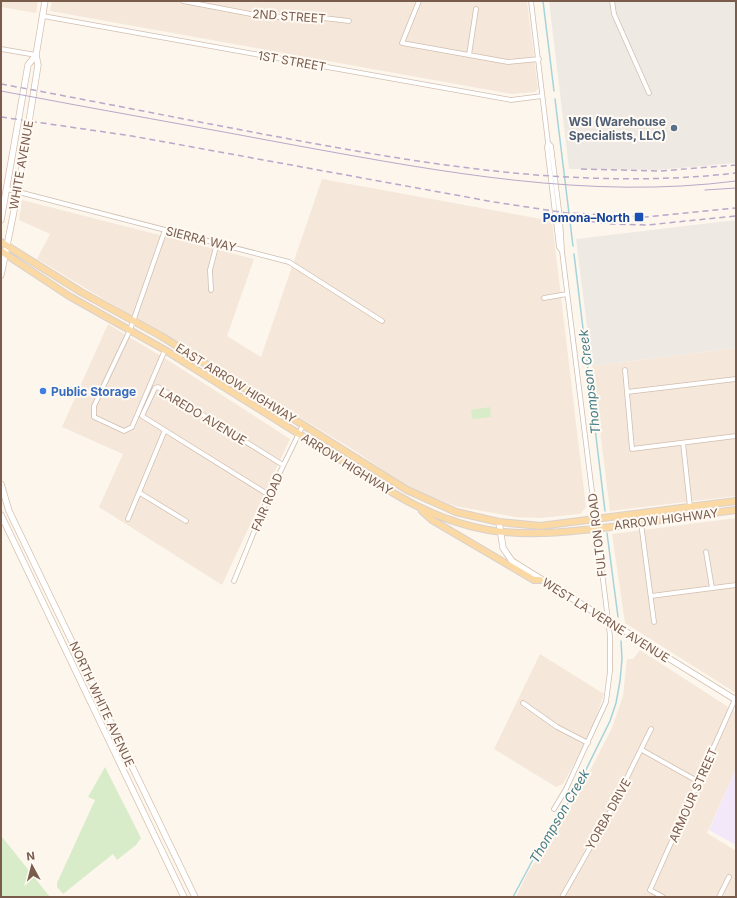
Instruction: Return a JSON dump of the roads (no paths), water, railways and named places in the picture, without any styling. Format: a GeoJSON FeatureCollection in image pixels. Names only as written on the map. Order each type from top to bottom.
{"type":"FeatureCollection","features":[{"type":"Feature","properties":{"kind":"main road","name":"WHITE AVENUE"},"geometry":{"type":"LineString","coordinates":[[1,275],[3,243],[18,191],[38,65],[36,55],[45,1]]}},
{"type":"Feature","properties":{"kind":"main road","name":"WHITE AVENUE"},"geometry":{"type":"LineString","coordinates":[[1,220],[28,64],[36,55]]}},
{"type":"Feature","properties":{"kind":"main road","name":"EAST ARROW HIGHWAY"},"geometry":{"type":"LineString","coordinates":[[3,243],[81,292],[133,321],[422,499],[456,512],[498,522]]}},
{"type":"Feature","properties":{"kind":"main road","name":"ARROW HIGHWAY"},"geometry":{"type":"LineString","coordinates":[[3,252],[69,296],[165,350],[418,508],[460,524],[500,531],[542,534],[641,523],[736,510]]}},
{"type":"Feature","properties":{"kind":"main road","name":"NORTH WHITE AVENUE"},"geometry":{"type":"LineString","coordinates":[[1,484],[9,510],[195,897]]}},
{"type":"Feature","properties":{"kind":"main road","name":"ARROW HIGHWAY"},"geometry":{"type":"LineString","coordinates":[[498,522],[540,526],[736,500]]}},
{"type":"Feature","properties":{"kind":"main road"},"geometry":{"type":"LineString","coordinates":[[418,508],[439,524],[534,580],[540,580]]}},
{"type":"Feature","properties":{"kind":"main road","name":"NORTH WHITE AVENUE"},"geometry":{"type":"LineString","coordinates":[[1,515],[184,897]]}},
{"type":"Feature","properties":{"kind":"main road","name":"WEST LA VERNE AVENUE"},"geometry":{"type":"LineString","coordinates":[[498,522],[503,548],[512,561],[540,580],[735,699]]}},
{"type":"Feature","properties":{"kind":"street","name":"2ND STREET"},"geometry":{"type":"LineString","coordinates":[[183,1],[266,17],[315,17],[349,21]]}},
{"type":"Feature","properties":{"kind":"street"},"geometry":{"type":"LineString","coordinates":[[419,1],[402,43],[508,62],[539,58]]}},
{"type":"Feature","properties":{"kind":"street","name":"FULTON ROAD"},"geometry":{"type":"LineString","coordinates":[[531,1],[548,142],[551,146],[560,218],[567,294],[610,636],[611,661],[608,693],[588,743],[566,789],[554,809]]}},
{"type":"Feature","properties":{"kind":"street"},"geometry":{"type":"LineString","coordinates":[[612,1],[614,13],[649,93]]}},
{"type":"Feature","properties":{"kind":"street"},"geometry":{"type":"LineString","coordinates":[[469,55],[476,9]]}},
{"type":"Feature","properties":{"kind":"street","name":"1ST STREET"},"geometry":{"type":"LineString","coordinates":[[43,16],[511,100],[542,96]]}},
{"type":"Feature","properties":{"kind":"street"},"geometry":{"type":"LineString","coordinates":[[1,49],[36,55]]}},
{"type":"Feature","properties":{"kind":"street","name":"SIERRA WAY"},"geometry":{"type":"LineString","coordinates":[[6,189],[289,262],[382,321]]}},
{"type":"Feature","properties":{"kind":"street"},"geometry":{"type":"LineString","coordinates":[[165,230],[130,330],[94,406],[94,417],[124,431],[132,427],[165,350]]}},
{"type":"Feature","properties":{"kind":"street"},"geometry":{"type":"LineString","coordinates":[[211,290],[210,270],[217,243]]}},
{"type":"Feature","properties":{"kind":"street"},"geometry":{"type":"LineString","coordinates":[[544,298],[567,294]]}},
{"type":"Feature","properties":{"kind":"street"},"geometry":{"type":"LineString","coordinates":[[625,370],[632,449],[736,436]]}},
{"type":"Feature","properties":{"kind":"street"},"geometry":{"type":"LineString","coordinates":[[627,392],[736,379]]}},
{"type":"Feature","properties":{"kind":"street","name":"LAREDO AVENUE"},"geometry":{"type":"LineString","coordinates":[[269,495],[142,416],[155,388],[158,387],[283,465]]}},
{"type":"Feature","properties":{"kind":"street","name":"FAIR ROAD"},"geometry":{"type":"LineString","coordinates":[[234,580],[269,495],[303,425]]}},
{"type":"Feature","properties":{"kind":"street"},"geometry":{"type":"LineString","coordinates":[[128,519],[165,430]]}},
{"type":"Feature","properties":{"kind":"street"},"geometry":{"type":"LineString","coordinates":[[683,443],[691,516]]}},
{"type":"Feature","properties":{"kind":"street"},"geometry":{"type":"LineString","coordinates":[[140,493],[186,521]]}},
{"type":"Feature","properties":{"kind":"street"},"geometry":{"type":"LineString","coordinates":[[418,508],[422,499]]}},
{"type":"Feature","properties":{"kind":"street"},"geometry":{"type":"LineString","coordinates":[[641,523],[654,622]]}},
{"type":"Feature","properties":{"kind":"street"},"geometry":{"type":"LineString","coordinates":[[706,552],[712,588]]}},
{"type":"Feature","properties":{"kind":"street"},"geometry":{"type":"LineString","coordinates":[[651,596],[736,585]]}},
{"type":"Feature","properties":{"kind":"street","name":"ARMOUR STREET"},"geometry":{"type":"LineString","coordinates":[[663,897],[650,890],[735,699]]}},
{"type":"Feature","properties":{"kind":"street"},"geometry":{"type":"LineString","coordinates":[[523,703],[557,727],[588,743]]}},
{"type":"Feature","properties":{"kind":"street","name":"YORBA DRIVE"},"geometry":{"type":"LineString","coordinates":[[562,897],[608,816],[642,750],[651,729]]}},
{"type":"Feature","properties":{"kind":"street"},"geometry":{"type":"LineString","coordinates":[[642,750],[699,782]]}},
{"type":"Feature","properties":{"kind":"street"},"geometry":{"type":"LineString","coordinates":[[719,897],[729,877]]}},
{"type":"Feature","properties":{"kind":"waterway","name":"Thompson Creek"},"geometry":{"type":"LineString","coordinates":[[543,1],[554,91]]}},
{"type":"Feature","properties":{"kind":"waterway","name":"Thompson Creek"},"geometry":{"type":"LineString","coordinates":[[555,99],[573,246]]}},
{"type":"Feature","properties":{"kind":"waterway","name":"Thompson Creek"},"geometry":{"type":"LineString","coordinates":[[574,254],[605,511]]}},
{"type":"Feature","properties":{"kind":"waterway","name":"Thompson Creek"},"geometry":{"type":"LineString","coordinates":[[607,533],[618,617]]}},
{"type":"Feature","properties":{"kind":"waterway","name":"Thompson Creek"},"geometry":{"type":"LineString","coordinates":[[513,897],[537,852],[575,792],[610,721],[616,703],[620,681],[622,659],[621,641]]}},
{"type":"Feature","properties":{"kind":"tram line"},"geometry":{"type":"LineString","coordinates":[[1,91],[353,156],[462,174],[571,185],[626,187],[681,186],[736,181]]}},
{"type":"Feature","properties":{"kind":"tram line"},"geometry":{"type":"LineString","coordinates":[[705,190],[736,188]]}},
{"type":"Feature","properties":{"kind":"railway"},"geometry":{"type":"LineString","coordinates":[[1,84],[350,150],[459,167],[514,173],[625,179],[681,178],[736,173]]}},
{"type":"Feature","properties":{"kind":"railway"},"geometry":{"type":"LineString","coordinates":[[1,117],[132,136],[494,202],[567,213],[646,217],[736,208]]}},
{"type":"Feature","properties":{"kind":"railway"},"geometry":{"type":"LineString","coordinates":[[581,169],[660,171],[736,165]]}},
{"type":"Feature","properties":{"kind":"railway"},"geometry":{"type":"LineString","coordinates":[[560,218],[612,224],[647,225],[736,216]]}},
{"type":"Feature","properties":{"kind":"place","name":"WSI (Warehouse Specialists, LLC)"},"geometry":{"type":"Point","coordinates":[674,128]}},
{"type":"Feature","properties":{"kind":"place","name":"Pomona–North"},"geometry":{"type":"Point","coordinates":[639,217]}},
{"type":"Feature","properties":{"kind":"place","name":"Public Storage"},"geometry":{"type":"Point","coordinates":[43,391]}}]}
